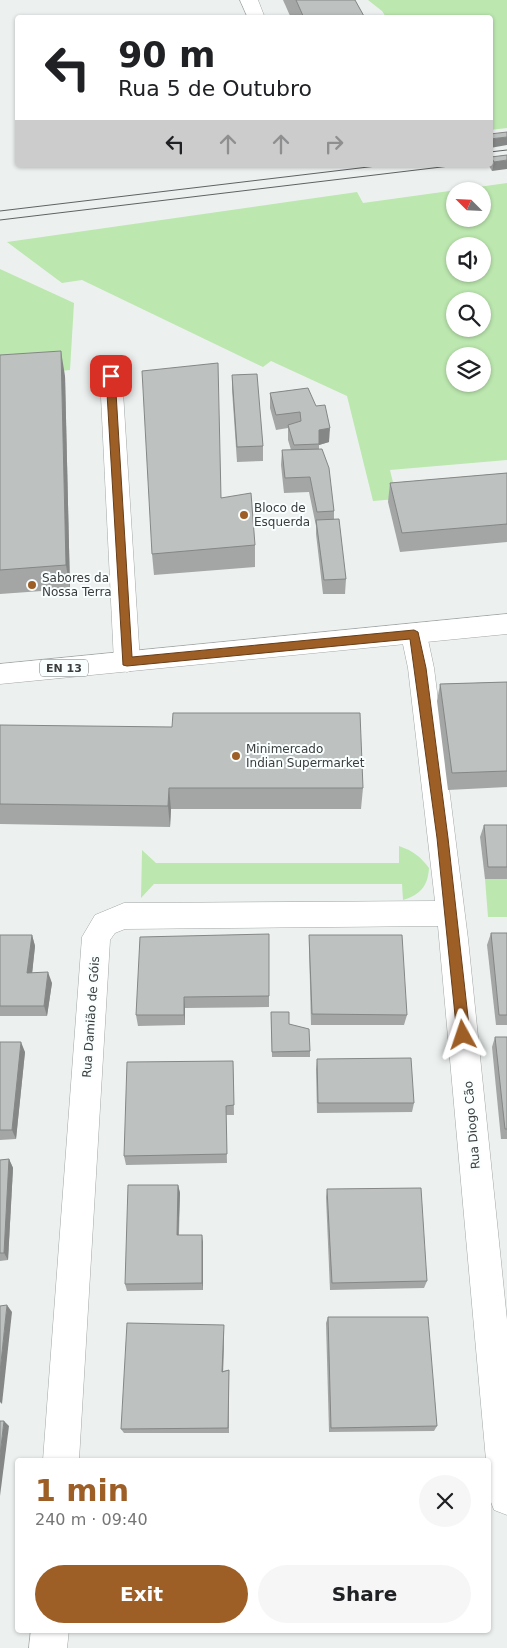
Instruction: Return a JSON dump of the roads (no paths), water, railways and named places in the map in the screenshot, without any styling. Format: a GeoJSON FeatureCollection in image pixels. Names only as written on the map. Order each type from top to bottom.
{"type":"FeatureCollection","features":[{"type":"Feature","properties":{"kind":"street"},"geometry":{"type":"LineString","coordinates":[[249,0],[256,15]]}},
{"type":"Feature","properties":{"kind":"street"},"geometry":{"type":"LineString","coordinates":[[111,376],[127,662]]}},
{"type":"Feature","properties":{"kind":"street","name":"EN 13"},"geometry":{"type":"LineString","coordinates":[[0,674],[507,624]]}},
{"type":"Feature","properties":{"kind":"street","name":"Rua Diogo Cão"},"geometry":{"type":"LineString","coordinates":[[414,634],[422,678],[451,913],[507,1497]]}},
{"type":"Feature","properties":{"kind":"street","name":"Rua Damião de Góis"},"geometry":{"type":"LineString","coordinates":[[61,1458],[96,937],[105,924],[124,916],[451,913]]}},
{"type":"Feature","properties":{"kind":"street"},"geometry":{"type":"LineString","coordinates":[[48,1648],[50,1633]]}},
{"type":"Feature","properties":{"kind":"tram line"},"geometry":{"type":"LineString","coordinates":[[493,152],[507,150]]}},
{"type":"Feature","properties":{"kind":"tram line"},"geometry":{"type":"LineString","coordinates":[[0,211],[368,167]]}},
{"type":"Feature","properties":{"kind":"tram line"},"geometry":{"type":"LineString","coordinates":[[0,220],[441,167]]}},
{"type":"Feature","properties":{"kind":"place","name":"Bloco de Esquerda"},"geometry":{"type":"Point","coordinates":[244,515]}},
{"type":"Feature","properties":{"kind":"place","name":"Sabores da Nossa Terra"},"geometry":{"type":"Point","coordinates":[32,585]}},
{"type":"Feature","properties":{"kind":"place","name":"Minimercado Indian Supermarket"},"geometry":{"type":"Point","coordinates":[236,756]}}]}
